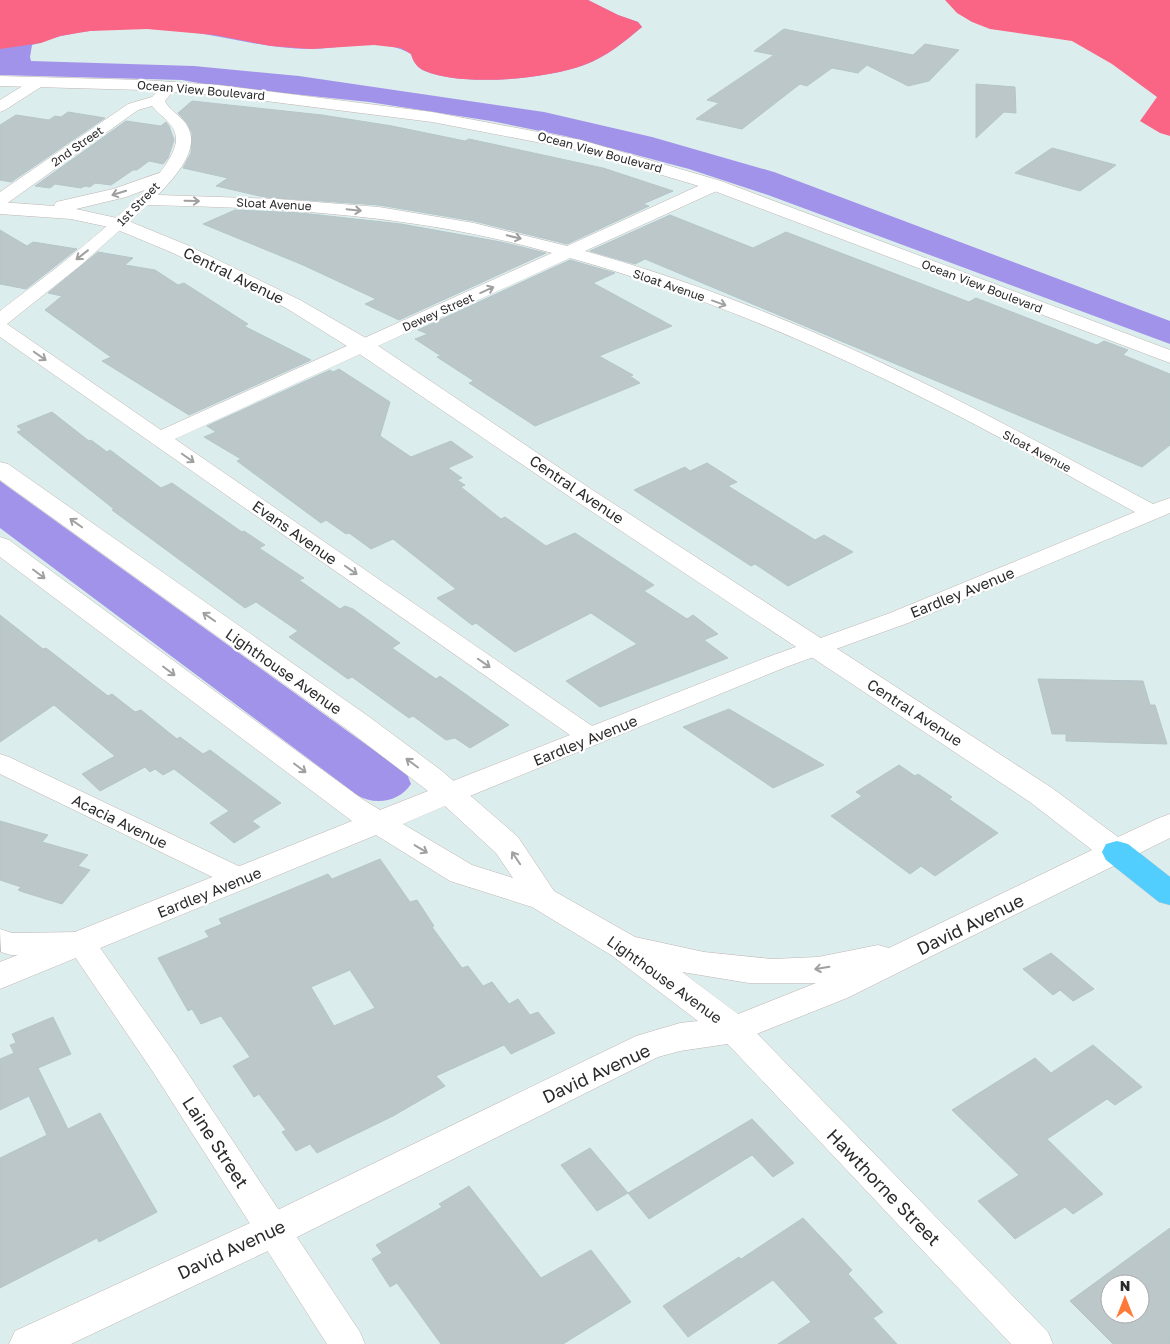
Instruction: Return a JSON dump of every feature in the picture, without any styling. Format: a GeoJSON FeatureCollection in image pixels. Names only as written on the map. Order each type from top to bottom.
{"type":"FeatureCollection","features":[{"type":"Feature","properties":{"kind":"main road","name":"Ocean View Boulevard"},"geometry":{"type":"LineString","coordinates":[[0,81],[170,86],[365,107],[466,122],[581,145],[715,185],[1170,357]]}},
{"type":"Feature","properties":{"kind":"main road"},"geometry":{"type":"LineString","coordinates":[[77,83],[150,102]]}},
{"type":"Feature","properties":{"kind":"main road"},"geometry":{"type":"LineString","coordinates":[[41,211],[99,199],[165,176]]}},
{"type":"Feature","properties":{"kind":"main road","name":"Central Avenue"},"geometry":{"type":"LineString","coordinates":[[0,208],[82,214],[120,224],[237,275],[293,304],[363,346],[816,648],[1041,795],[1069,818],[1117,852]]}},
{"type":"Feature","properties":{"kind":"main road","name":"Lighthouse Avenue"},"geometry":{"type":"LineString","coordinates":[[0,469],[358,723],[450,793],[507,845],[543,899]]}},
{"type":"Feature","properties":{"kind":"main road","name":"Lighthouse Avenue"},"geometry":{"type":"LineString","coordinates":[[0,545],[343,800],[462,873],[543,899],[623,946],[734,1030]]}},
{"type":"Feature","properties":{"kind":"main road","name":"Eardley Avenue"},"geometry":{"type":"LineString","coordinates":[[0,976],[450,793]]}},
{"type":"Feature","properties":{"kind":"main road","name":"David Avenue"},"geometry":{"type":"LineString","coordinates":[[29,1344],[274,1230],[648,1046],[680,1038],[734,1030],[835,989],[1170,825]]}},
{"type":"Feature","properties":{"kind":"main road"},"geometry":{"type":"LineString","coordinates":[[1117,852],[1170,894]]}},
{"type":"Feature","properties":{"kind":"main road"},"geometry":{"type":"LineString","coordinates":[[623,946],[682,961],[727,969],[775,971],[819,970],[921,947]]}},
{"type":"Feature","properties":{"kind":"street"},"geometry":{"type":"LineString","coordinates":[[0,107],[38,82]]}},
{"type":"Feature","properties":{"kind":"street"},"geometry":{"type":"LineString","coordinates":[[150,102],[170,86]]}},
{"type":"Feature","properties":{"kind":"street","name":"1st Street"},"geometry":{"type":"LineString","coordinates":[[0,320],[120,224],[144,200],[180,156],[184,140],[179,124],[160,106],[150,102]]}},
{"type":"Feature","properties":{"kind":"street","name":"2nd Street"},"geometry":{"type":"LineString","coordinates":[[0,200],[133,107],[150,102]]}},
{"type":"Feature","properties":{"kind":"street","name":"Dewey Street"},"geometry":{"type":"LineString","coordinates":[[160,438],[715,185]]}},
{"type":"Feature","properties":{"kind":"street","name":"Sloat Avenue"},"geometry":{"type":"LineString","coordinates":[[144,200],[291,204],[378,212],[488,231],[570,252],[730,307],[832,348],[911,384],[1161,509]]}},
{"type":"Feature","properties":{"kind":"street","name":"Evans Avenue"},"geometry":{"type":"LineString","coordinates":[[0,328],[590,737]]}},
{"type":"Feature","properties":{"kind":"street","name":"Eardley Avenue"},"geometry":{"type":"LineString","coordinates":[[450,793],[816,648],[899,618],[1161,509]]}},
{"type":"Feature","properties":{"kind":"street","name":"Acacia Avenue"},"geometry":{"type":"LineString","coordinates":[[0,764],[241,879]]}},
{"type":"Feature","properties":{"kind":"street"},"geometry":{"type":"LineString","coordinates":[[0,940],[11,944],[81,944]]}},
{"type":"Feature","properties":{"kind":"street","name":"Laine Street"},"geometry":{"type":"LineString","coordinates":[[81,944],[164,1063],[347,1344]]}},
{"type":"Feature","properties":{"kind":"street","name":"Hawthorne Street"},"geometry":{"type":"LineString","coordinates":[[734,1030],[1035,1344]]}},
{"type":"Feature","properties":{"kind":"shaded area"},"geometry":{"type":"Polygon","coordinates":[[[0,0],[588,0],[618,15],[638,22],[642,27],[614,49],[592,62],[568,70],[527,77],[482,80],[441,76],[420,68],[414,62],[411,54],[387,46],[362,45],[310,49],[294,48],[262,45],[198,33],[152,29],[106,29],[61,36],[32,45],[30,57],[31,61],[194,66],[299,76],[544,112],[652,137],[774,172],[1170,321],[1170,344],[768,195],[689,169],[565,136],[491,121],[369,102],[215,86],[182,80],[0,75],[0,0]]]}},
{"type":"Feature","properties":{"kind":"shaded area"},"geometry":{"type":"Polygon","coordinates":[[[0,0],[588,0],[618,15],[638,22],[642,27],[622,44],[584,65],[548,74],[482,80],[441,76],[425,71],[416,64],[411,54],[401,48],[374,45],[311,49],[271,46],[215,35],[147,29],[90,31],[60,36],[41,43],[0,49],[0,0]]]}},
{"type":"Feature","properties":{"kind":"shaded area"},"geometry":{"type":"Polygon","coordinates":[[[945,0],[1170,0],[1170,136],[1160,133],[1140,121],[1157,97],[1112,64],[1072,41],[990,29],[972,22],[957,13],[945,0]]]}},
{"type":"Feature","properties":{"kind":"shaded area"},"geometry":{"type":"Polygon","coordinates":[[[0,481],[407,774],[411,784],[400,795],[386,800],[371,800],[357,795],[0,528],[0,481]]]}},
{"type":"Feature","properties":{"kind":"building"},"geometry":{"type":"Polygon","coordinates":[[[784,29],[913,55],[925,44],[959,50],[929,81],[908,86],[867,65],[858,73],[832,68],[807,86],[800,84],[742,129],[696,119],[719,103],[707,100],[774,55],[754,51],[784,29]]]}},
{"type":"Feature","properties":{"kind":"building"},"geometry":{"type":"Polygon","coordinates":[[[976,84],[1015,87],[1016,113],[1004,112],[976,138],[976,84]]]}},
{"type":"Feature","properties":{"kind":"building"},"geometry":{"type":"Polygon","coordinates":[[[192,101],[322,115],[392,126],[465,141],[469,139],[603,168],[673,191],[643,204],[649,206],[567,244],[474,221],[379,205],[264,197],[216,186],[228,178],[183,168],[191,153],[192,133],[187,123],[178,113],[192,101]]]}},
{"type":"Feature","properties":{"kind":"building"},"geometry":{"type":"Polygon","coordinates":[[[68,112],[105,118],[11,182],[0,180],[0,125],[16,115],[49,120],[55,116],[61,117],[68,112]]]}},
{"type":"Feature","properties":{"kind":"building"},"geometry":{"type":"Polygon","coordinates":[[[126,121],[161,126],[166,122],[174,140],[168,158],[163,164],[149,161],[111,185],[95,183],[90,187],[85,186],[81,188],[55,184],[50,188],[35,186],[126,121]]]}},
{"type":"Feature","properties":{"kind":"building"},"geometry":{"type":"Polygon","coordinates":[[[1052,148],[1116,165],[1080,191],[1015,173],[1052,148]]]}},
{"type":"Feature","properties":{"kind":"building"},"geometry":{"type":"Polygon","coordinates":[[[235,210],[301,213],[401,224],[501,242],[546,253],[399,320],[365,304],[376,299],[303,265],[203,224],[235,210]]]}},
{"type":"Feature","properties":{"kind":"building"},"geometry":{"type":"Polygon","coordinates":[[[670,215],[753,248],[786,232],[969,302],[976,298],[1097,345],[1104,341],[1128,350],[1123,355],[1170,374],[1170,445],[1142,467],[645,259],[635,264],[590,251],[670,215]]]}},
{"type":"Feature","properties":{"kind":"building"},"geometry":{"type":"Polygon","coordinates":[[[0,230],[27,246],[33,242],[77,249],[26,289],[0,284],[0,230]]]}},
{"type":"Feature","properties":{"kind":"building"},"geometry":{"type":"Polygon","coordinates":[[[98,252],[133,258],[125,265],[155,270],[178,285],[184,283],[248,324],[244,326],[311,360],[189,415],[102,361],[111,357],[45,310],[62,296],[48,293],[98,252]]]}},
{"type":"Feature","properties":{"kind":"building"},"geometry":{"type":"Polygon","coordinates":[[[570,260],[615,273],[593,283],[672,326],[599,356],[633,375],[630,376],[640,383],[535,426],[469,383],[474,381],[437,357],[441,356],[415,339],[428,334],[418,330],[570,260]]]}},
{"type":"Feature","properties":{"kind":"building"},"geometry":{"type":"Polygon","coordinates":[[[339,369],[390,402],[380,436],[411,457],[451,441],[473,457],[448,468],[462,478],[457,480],[465,485],[461,487],[501,519],[505,517],[546,546],[575,533],[654,585],[644,591],[687,619],[693,615],[718,634],[704,640],[728,658],[600,707],[566,681],[637,644],[591,613],[515,652],[476,623],[472,625],[437,598],[456,589],[393,539],[371,549],[349,533],[346,534],[326,520],[321,523],[237,461],[241,459],[204,437],[216,432],[207,426],[330,370],[333,372],[339,369]]]}},
{"type":"Feature","properties":{"kind":"building"},"geometry":{"type":"Polygon","coordinates":[[[52,412],[89,441],[91,440],[107,452],[110,450],[161,488],[172,483],[242,532],[244,531],[265,545],[259,548],[304,578],[299,580],[340,609],[345,606],[353,609],[400,643],[392,648],[436,679],[440,676],[509,725],[470,748],[455,738],[446,740],[413,716],[409,718],[352,677],[348,679],[289,637],[298,631],[256,602],[245,608],[112,510],[114,509],[17,432],[22,430],[17,426],[52,412]]]}},
{"type":"Feature","properties":{"kind":"building"},"geometry":{"type":"Polygon","coordinates":[[[707,463],[737,482],[728,486],[815,540],[824,535],[853,552],[788,586],[755,564],[751,566],[634,490],[685,467],[690,471],[707,463]]]}},
{"type":"Feature","properties":{"kind":"building"},"geometry":{"type":"Polygon","coordinates":[[[0,615],[108,696],[112,694],[135,712],[141,710],[177,739],[180,737],[203,754],[210,750],[281,803],[252,821],[260,827],[234,843],[210,823],[229,811],[174,769],[163,775],[155,769],[150,772],[145,767],[100,791],[82,774],[115,756],[54,705],[0,742],[0,615]]]}},
{"type":"Feature","properties":{"kind":"building"},"geometry":{"type":"Polygon","coordinates":[[[1038,679],[1143,681],[1150,705],[1155,705],[1167,744],[1066,741],[1066,734],[1052,734],[1038,679]]]}},
{"type":"Feature","properties":{"kind":"building"},"geometry":{"type":"Polygon","coordinates":[[[729,709],[824,765],[773,788],[683,727],[729,709]]]}},
{"type":"Feature","properties":{"kind":"building"},"geometry":{"type":"Polygon","coordinates":[[[899,765],[915,776],[918,774],[952,797],[949,799],[998,833],[935,876],[921,866],[910,874],[831,816],[862,796],[856,792],[899,765]]]}},
{"type":"Feature","properties":{"kind":"building"},"geometry":{"type":"Polygon","coordinates":[[[0,821],[48,835],[42,842],[88,855],[78,866],[90,870],[62,904],[23,892],[18,890],[21,887],[0,880],[0,821]]]}},
{"type":"Feature","properties":{"kind":"building"},"geometry":{"type":"Polygon","coordinates":[[[380,859],[410,902],[417,900],[434,926],[432,927],[462,968],[468,966],[483,986],[492,982],[509,1004],[518,999],[530,1015],[538,1012],[555,1033],[511,1054],[504,1045],[436,1076],[445,1086],[393,1116],[317,1153],[310,1144],[296,1151],[282,1132],[286,1130],[259,1094],[254,1097],[233,1066],[250,1057],[221,1016],[201,1024],[192,1009],[188,1011],[158,958],[209,937],[205,931],[222,924],[219,919],[328,874],[332,879],[380,859]],[[350,970],[311,987],[334,1026],[375,1008],[350,970]]]}},
{"type":"Feature","properties":{"kind":"building"},"geometry":{"type":"Polygon","coordinates":[[[1051,953],[1094,989],[1073,1001],[1060,990],[1053,995],[1023,969],[1051,953]]]}},
{"type":"Feature","properties":{"kind":"building"},"geometry":{"type":"Polygon","coordinates":[[[53,1017],[71,1054],[38,1068],[68,1129],[100,1113],[157,1212],[99,1242],[97,1238],[0,1288],[0,1158],[47,1135],[29,1096],[0,1110],[0,1059],[14,1053],[10,1045],[16,1043],[12,1034],[53,1017]]]}},
{"type":"Feature","properties":{"kind":"building"},"geometry":{"type":"Polygon","coordinates":[[[1093,1045],[1142,1087],[1115,1105],[1107,1099],[1047,1139],[1103,1194],[1073,1214],[1065,1207],[1015,1239],[978,1201],[1019,1175],[952,1110],[1035,1058],[1051,1073],[1093,1045]]]}},
{"type":"Feature","properties":{"kind":"building"},"geometry":{"type":"Polygon","coordinates":[[[752,1119],[794,1163],[773,1177],[752,1155],[649,1219],[628,1193],[752,1119]]]}},
{"type":"Feature","properties":{"kind":"building"},"geometry":{"type":"Polygon","coordinates":[[[590,1148],[628,1193],[597,1211],[561,1165],[590,1148]]]}},
{"type":"Feature","properties":{"kind":"building"},"geometry":{"type":"Polygon","coordinates":[[[469,1186],[541,1278],[591,1250],[631,1302],[563,1344],[441,1344],[397,1283],[390,1287],[372,1259],[382,1253],[376,1245],[442,1207],[439,1204],[469,1186]]]}},
{"type":"Feature","properties":{"kind":"building"},"geometry":{"type":"Polygon","coordinates":[[[803,1218],[852,1270],[848,1274],[883,1312],[873,1318],[897,1344],[778,1344],[811,1322],[773,1280],[688,1337],[663,1306],[739,1257],[741,1259],[803,1218]]]}},
{"type":"Feature","properties":{"kind":"building"},"geometry":{"type":"Polygon","coordinates":[[[1170,1228],[1170,1344],[1113,1344],[1070,1301],[1100,1279],[1100,1324],[1150,1324],[1150,1274],[1107,1274],[1170,1228]]]}}]}
